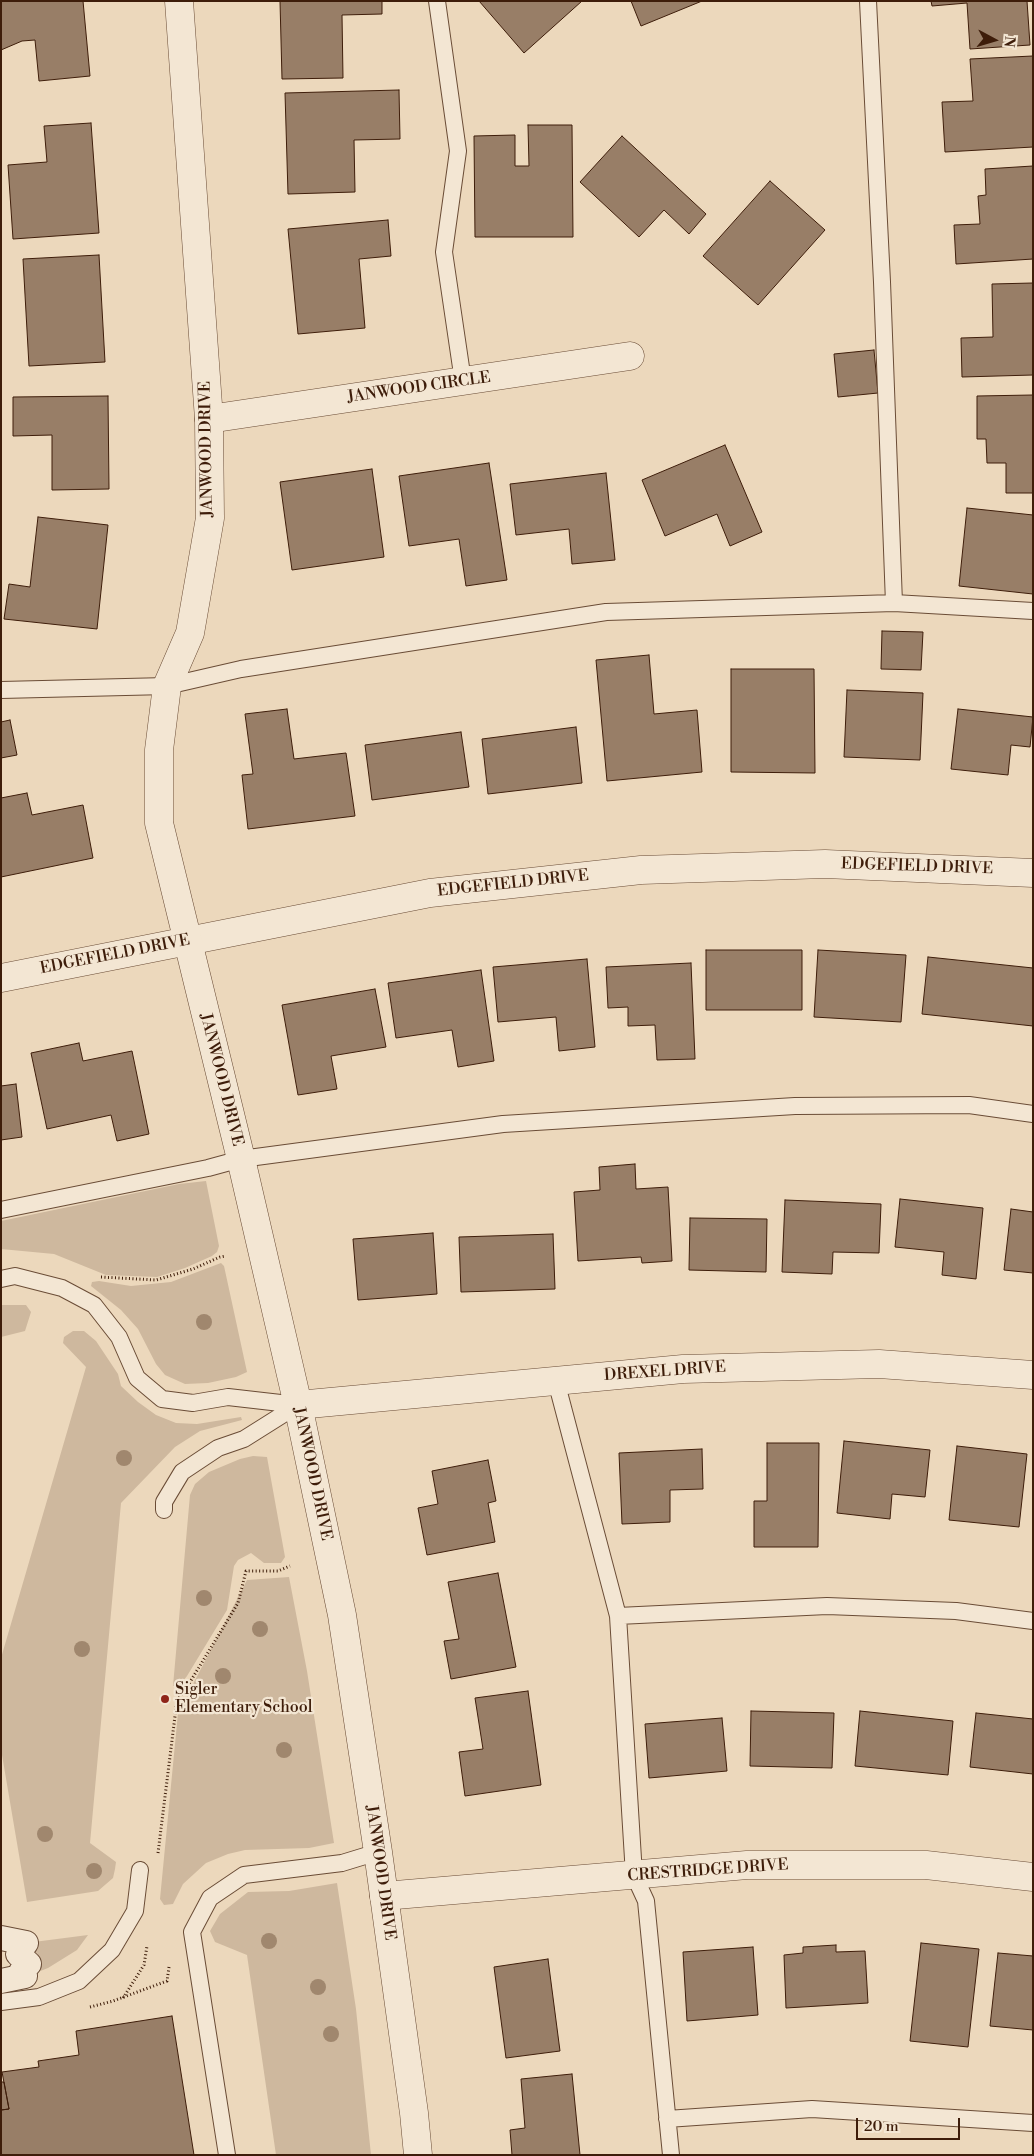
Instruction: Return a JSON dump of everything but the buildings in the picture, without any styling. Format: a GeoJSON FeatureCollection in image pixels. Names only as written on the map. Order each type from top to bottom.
{"type":"FeatureCollection","features":[{"type":"Feature","properties":{"kind":"street","name":"JANWOOD DRIVE"},"geometry":{"type":"LineString","coordinates":[[179,1],[209,419],[210,518],[190,633],[167,686],[159,750],[159,823],[241,1159],[298,1405],[342,1616],[378,1852],[414,2113],[418,2155]]}},
{"type":"Feature","properties":{"kind":"street","name":"JANWOOD CIRCLE"},"geometry":{"type":"LineString","coordinates":[[209,419],[630,356]]}},
{"type":"Feature","properties":{"kind":"street","name":"EDGEFIELD DRIVE"},"geometry":{"type":"LineString","coordinates":[[1,978],[430,893],[641,870],[825,864],[1033,873]]}},
{"type":"Feature","properties":{"kind":"street","name":"DREXEL DRIVE"},"geometry":{"type":"LineString","coordinates":[[298,1405],[683,1369],[879,1364],[1033,1375]]}},
{"type":"Feature","properties":{"kind":"street","name":"CRESTRIDGE DRIVE"},"geometry":{"type":"LineString","coordinates":[[384,1896],[747,1865],[926,1865],[1033,1877]]}},
{"type":"Feature","properties":{"kind":"street"},"geometry":{"type":"LineString","coordinates":[[1,1938],[26,1943],[18,1954],[29,1964],[21,1972],[25,1976],[1,1981]]}},
{"type":"Feature","properties":{"kind":"lane"},"geometry":{"type":"LineString","coordinates":[[436,1],[458,151],[444,252],[462,381]]}},
{"type":"Feature","properties":{"kind":"lane"},"geometry":{"type":"LineString","coordinates":[[868,1],[882,272],[894,604]]}},
{"type":"Feature","properties":{"kind":"lane"},"geometry":{"type":"LineString","coordinates":[[1,690],[167,686],[241,669],[606,612],[894,604],[1033,611]]}},
{"type":"Feature","properties":{"kind":"lane"},"geometry":{"type":"LineString","coordinates":[[1,1210],[208,1168],[241,1159],[503,1124],[775,1107],[969,1105],[1033,1114]]}},
{"type":"Feature","properties":{"kind":"lane"},"geometry":{"type":"LineString","coordinates":[[1,1279],[15,1276],[62,1288],[94,1305],[119,1337],[137,1378],[162,1399],[193,1404],[228,1397],[298,1405]]}},
{"type":"Feature","properties":{"kind":"lane"},"geometry":{"type":"LineString","coordinates":[[556,1381],[618,1616],[634,1875],[646,1901],[671,2155]]}},
{"type":"Feature","properties":{"kind":"lane"},"geometry":{"type":"LineString","coordinates":[[164,1510],[164,1502],[182,1472],[218,1448],[244,1439],[298,1405]]}},
{"type":"Feature","properties":{"kind":"lane"},"geometry":{"type":"LineString","coordinates":[[618,1616],[827,1606],[956,1611],[1033,1621]]}},
{"type":"Feature","properties":{"kind":"lane"},"geometry":{"type":"LineString","coordinates":[[227,2155],[192,1932],[210,1898],[244,1876],[342,1863],[378,1852]]}},
{"type":"Feature","properties":{"kind":"lane"},"geometry":{"type":"LineString","coordinates":[[1,2002],[39,1997],[79,1981],[112,1950],[135,1911],[140,1870]]}},
{"type":"Feature","properties":{"kind":"lane"},"geometry":{"type":"LineString","coordinates":[[667,2119],[812,2109],[1033,2123]]}},
{"type":"Feature","properties":{"kind":"path"},"geometry":{"type":"LineString","coordinates":[[93,1275],[107,1278],[156,1280],[193,1269],[226,1256]]}},
{"type":"Feature","properties":{"kind":"path"},"geometry":{"type":"LineString","coordinates":[[158,1857],[177,1700],[187,1687],[238,1603],[246,1571],[278,1571],[290,1566]]}},
{"type":"Feature","properties":{"kind":"path"},"geometry":{"type":"LineString","coordinates":[[123,1998],[144,1965],[147,1945]]}},
{"type":"Feature","properties":{"kind":"shaded area"},"geometry":{"type":"Polygon","coordinates":[[[206,1181],[219,1246],[217,1252],[212,1256],[185,1268],[157,1277],[106,1275],[54,1254],[1,1249],[1,1221],[179,1184],[206,1181]]]}},
{"type":"Feature","properties":{"kind":"shaded area"},"geometry":{"type":"Polygon","coordinates":[[[221,1263],[224,1266],[247,1372],[236,1377],[208,1383],[185,1384],[165,1375],[156,1364],[138,1329],[121,1310],[91,1286],[92,1282],[99,1281],[131,1286],[171,1282],[221,1263]]]}},
{"type":"Feature","properties":{"kind":"shaded area"},"geometry":{"type":"Polygon","coordinates":[[[1,1305],[26,1305],[31,1312],[25,1331],[1,1337],[1,1305]]]}},
{"type":"Feature","properties":{"kind":"shaded area"},"geometry":{"type":"Polygon","coordinates":[[[73,1331],[84,1331],[96,1341],[118,1374],[121,1386],[156,1415],[176,1423],[197,1424],[241,1417],[242,1420],[200,1431],[175,1447],[121,1503],[90,1843],[116,1862],[113,1878],[98,1891],[27,1902],[1,1749],[1,1658],[86,1367],[63,1343],[64,1337],[73,1331]]]}},
{"type":"Feature","properties":{"kind":"shaded area"},"geometry":{"type":"Polygon","coordinates":[[[253,1456],[267,1457],[285,1557],[281,1563],[264,1563],[251,1553],[238,1560],[234,1566],[227,1610],[187,1676],[179,1686],[173,1686],[190,1495],[195,1484],[209,1472],[240,1459],[253,1456]]]}},
{"type":"Feature","properties":{"kind":"shaded area"},"geometry":{"type":"Polygon","coordinates":[[[289,1577],[307,1671],[334,1843],[309,1848],[245,1850],[228,1854],[206,1863],[183,1884],[173,1904],[164,1905],[160,1899],[178,1713],[247,1580],[289,1577]]]}},
{"type":"Feature","properties":{"kind":"shaded area"},"geometry":{"type":"Polygon","coordinates":[[[337,1883],[356,2009],[371,2155],[276,2155],[247,1955],[215,1942],[210,1931],[220,1914],[248,1892],[289,1891],[337,1883]]]}},
{"type":"Feature","properties":{"kind":"shaded area"},"geometry":{"type":"Polygon","coordinates":[[[88,1935],[77,1950],[48,1968],[25,1977],[26,1943],[88,1935]]]}},
{"type":"Feature","properties":{"kind":"place","name":"Sigler Elementary School"},"geometry":{"type":"Point","coordinates":[165,1699]}}]}
